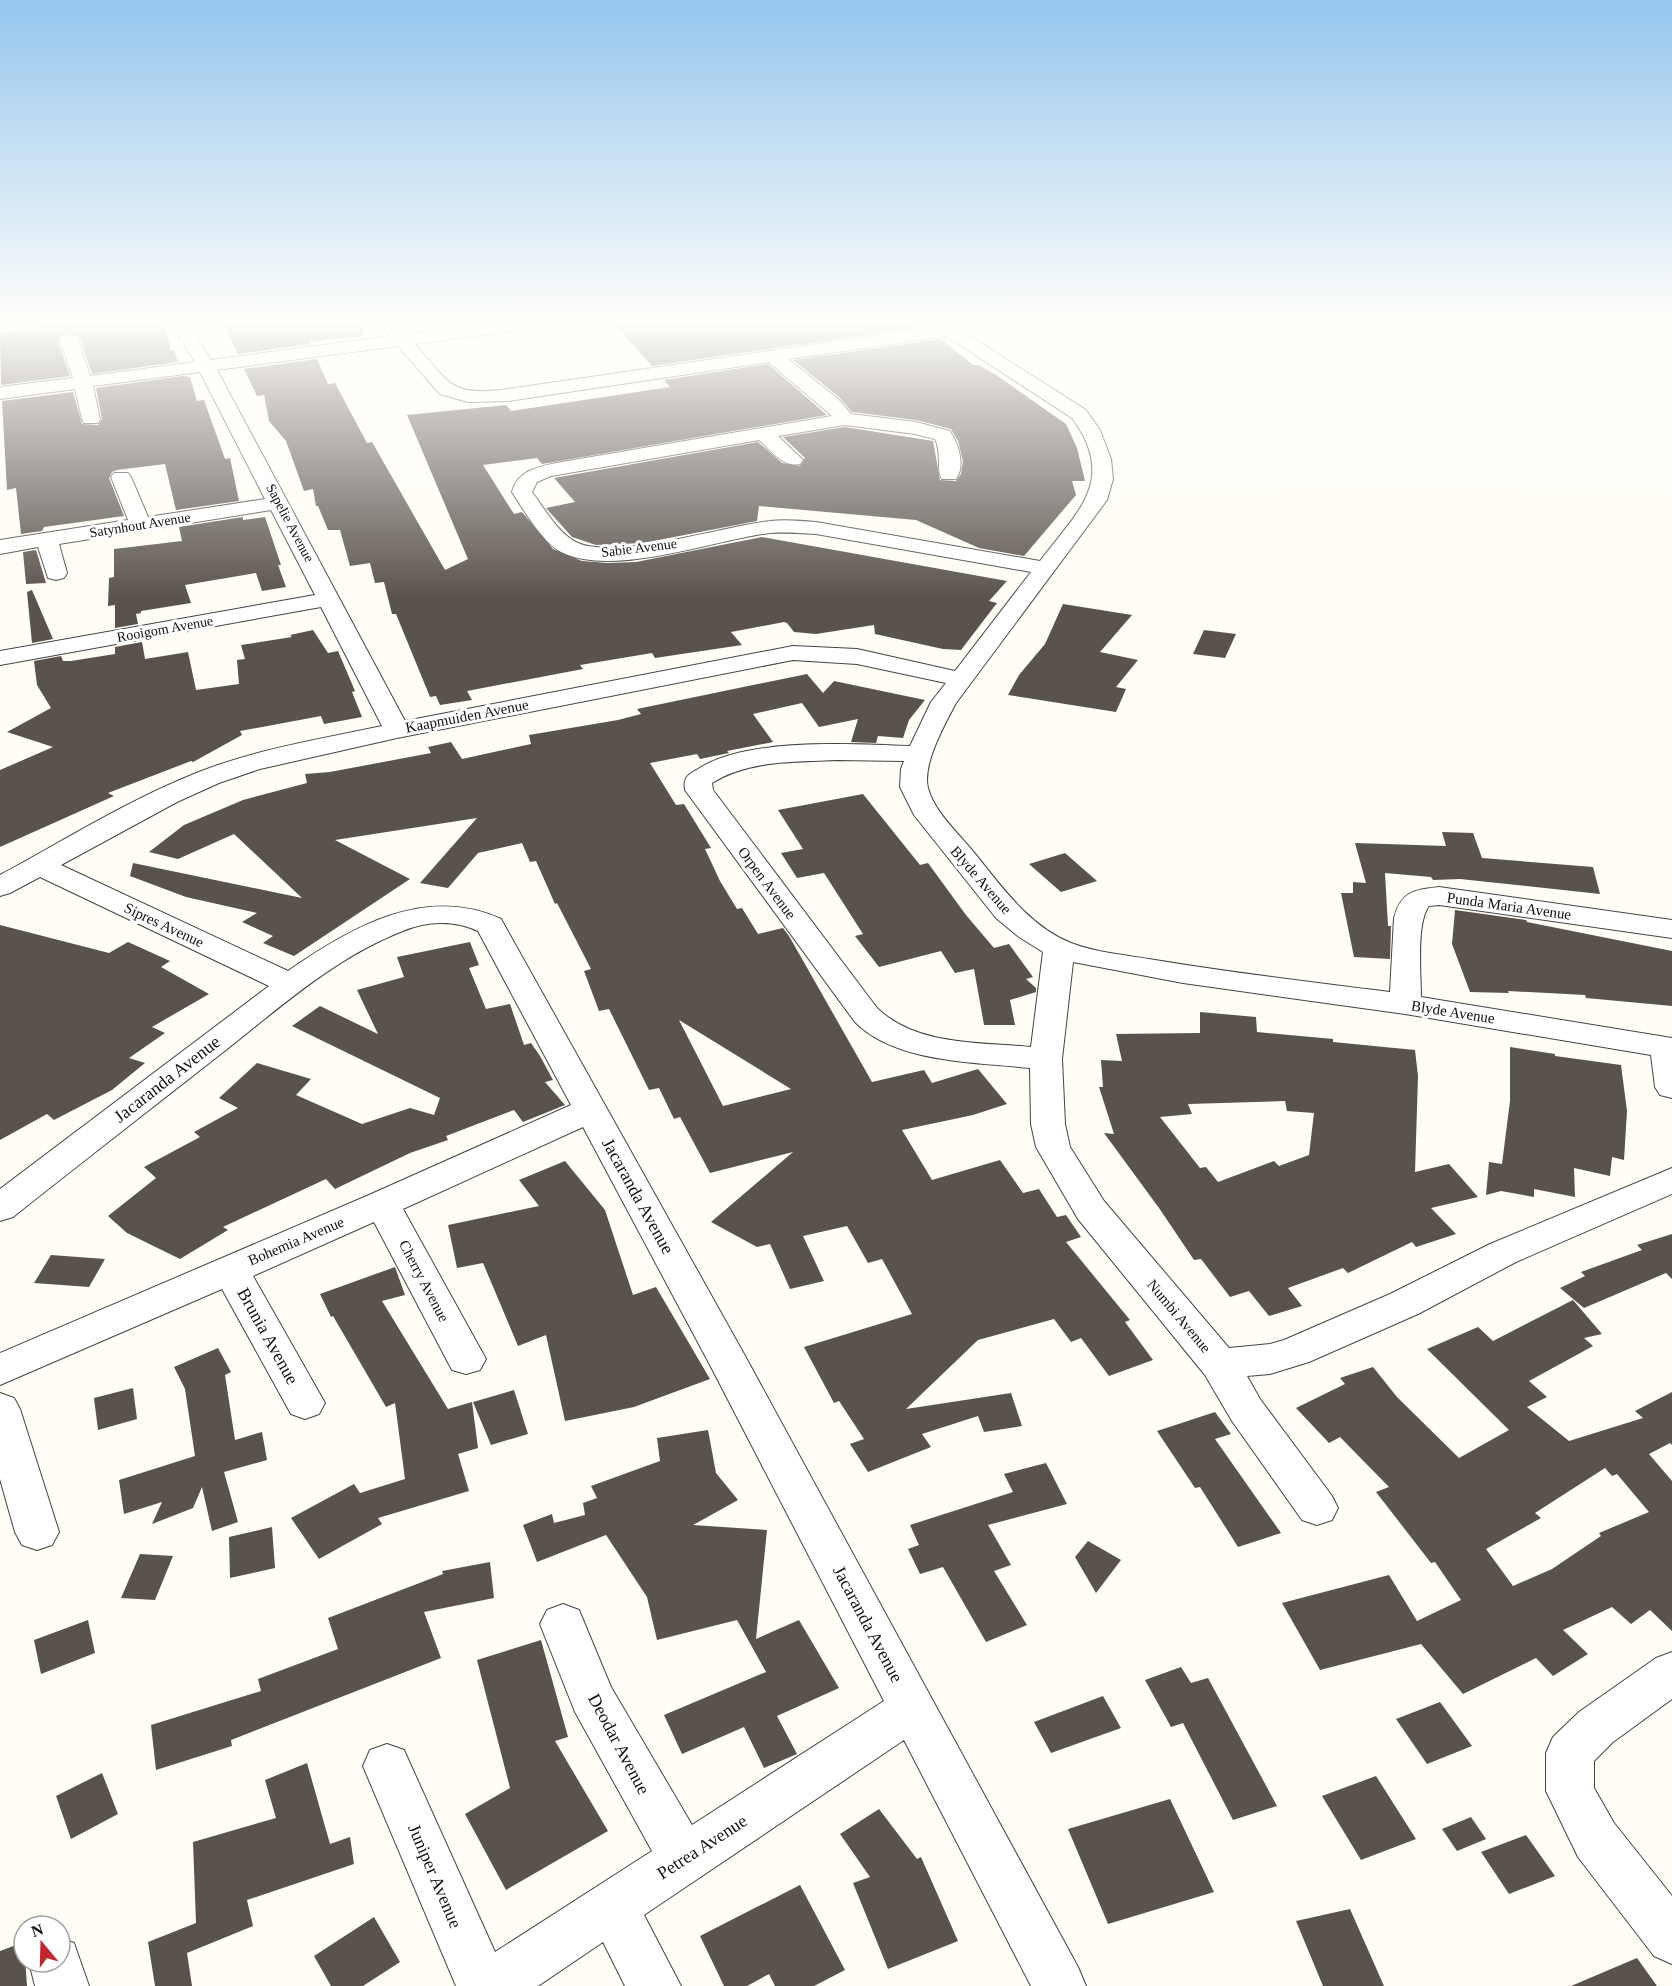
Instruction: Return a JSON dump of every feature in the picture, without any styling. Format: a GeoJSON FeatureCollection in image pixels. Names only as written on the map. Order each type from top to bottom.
{"type":"FeatureCollection","features":[{"type":"Feature","properties":{"kind":"street"},"geometry":{"type":"LineString","coordinates":[[90,413],[91,419]]}},
{"type":"Feature","properties":{"kind":"street","name":"Sapelie Avenue"},"geometry":{"type":"LineString","coordinates":[[231,413],[398,730]]}},
{"type":"Feature","properties":{"kind":"street"},"geometry":{"type":"LineString","coordinates":[[840,413],[845,419]]}},
{"type":"Feature","properties":{"kind":"street","name":"Blyde Avenue"},"geometry":{"type":"LineString","coordinates":[[1077,413],[1097,443],[1102,479],[1101,491],[1076,529],[959,679],[934,720],[914,769],[914,787],[924,809],[1007,912],[1030,931],[1059,949],[1103,960],[1183,974],[1405,1004],[1669,1047]]}},
{"type":"Feature","properties":{"kind":"street","name":"Sabie Avenue"},"geometry":{"type":"LineString","coordinates":[[949,475],[950,450],[943,435],[916,428],[845,419],[556,469],[528,478],[523,484],[522,492],[567,547],[583,553],[616,554],[746,531],[796,526],[1044,568]]}},
{"type":"Feature","properties":{"kind":"street"},"geometry":{"type":"LineString","coordinates":[[763,434],[793,460]]}},
{"type":"Feature","properties":{"kind":"street"},"geometry":{"type":"LineString","coordinates":[[121,477],[140,525]]}},
{"type":"Feature","properties":{"kind":"street","name":"Satynhout Avenue"},"geometry":{"type":"LineString","coordinates":[[0,547],[279,503]]}},
{"type":"Feature","properties":{"kind":"street"},"geometry":{"type":"LineString","coordinates":[[47,540],[56,573]]}},
{"type":"Feature","properties":{"kind":"street","name":"Rooigom Avenue"},"geometry":{"type":"LineString","coordinates":[[0,658],[329,599]]}},
{"type":"Feature","properties":{"kind":"street","name":"Kaapmuiden Avenue"},"geometry":{"type":"LineString","coordinates":[[0,887],[167,796],[210,777],[252,763],[398,730],[793,653],[818,651],[860,655],[959,679]]}},
{"type":"Feature","properties":{"kind":"street","name":"Orpen Avenue"},"geometry":{"type":"LineString","coordinates":[[921,754],[813,752],[786,754],[730,764],[707,771],[698,780],[699,789],[866,1015],[883,1030],[904,1039],[930,1045],[1046,1059]]}},
{"type":"Feature","properties":{"kind":"street","name":"Sipres Avenue"},"geometry":{"type":"LineString","coordinates":[[38,865],[290,984]]}},
{"type":"Feature","properties":{"kind":"street","name":"Punda Maria Avenue"},"geometry":{"type":"LineString","coordinates":[[1405,1004],[1410,909],[1415,902],[1425,898],[1439,896],[1672,929]]}},
{"type":"Feature","properties":{"kind":"street","name":"Jacaranda Avenue"},"geometry":{"type":"LineString","coordinates":[[0,1208],[290,984],[381,929],[409,919],[457,914],[476,917],[490,925],[913,1708],[1059,1986]]}},
{"type":"Feature","properties":{"kind":"street","name":"Numbi Avenue"},"geometry":{"type":"LineString","coordinates":[[1059,949],[1046,1059],[1048,1124],[1053,1147],[1091,1210],[1219,1364],[1270,1359],[1295,1352],[1404,1304],[1503,1253],[1672,1180]]}},
{"type":"Feature","properties":{"kind":"street"},"geometry":{"type":"LineString","coordinates":[[1669,1047],[1672,1086]]}},
{"type":"Feature","properties":{"kind":"street","name":"Bohemia Avenue"},"geometry":{"type":"LineString","coordinates":[[0,1370],[382,1204],[591,1110]]}},
{"type":"Feature","properties":{"kind":"street","name":"Cherry Avenue"},"geometry":{"type":"LineString","coordinates":[[382,1204],[466,1359]]}},
{"type":"Feature","properties":{"kind":"street","name":"Brunia Avenue"},"geometry":{"type":"LineString","coordinates":[[230,1269],[305,1402]]}},
{"type":"Feature","properties":{"kind":"street"},"geometry":{"type":"LineString","coordinates":[[1219,1364],[1246,1410],[1317,1509]]}},
{"type":"Feature","properties":{"kind":"street"},"geometry":{"type":"LineString","coordinates":[[0,1409],[37,1532]]}},
{"type":"Feature","properties":{"kind":"street","name":"Deodar Avenue"},"geometry":{"type":"LineString","coordinates":[[563,1624],[592,1696],[684,1860]]}},
{"type":"Feature","properties":{"kind":"street"},"geometry":{"type":"LineString","coordinates":[[1672,1672],[1596,1727],[1570,1753],[1570,1791],[1596,1840],[1672,1938]]}},
{"type":"Feature","properties":{"kind":"street","name":"Petrea Avenue"},"geometry":{"type":"LineString","coordinates":[[491,1986],[913,1708]]}},
{"type":"Feature","properties":{"kind":"street","name":"Juniper Avenue"},"geometry":{"type":"LineString","coordinates":[[387,1766],[483,1986]]}},
{"type":"Feature","properties":{"kind":"street"},"geometry":{"type":"LineString","coordinates":[[612,1907],[654,1986]]}},
{"type":"Feature","properties":{"kind":"building"},"geometry":{"type":"Polygon","coordinates":[[[3,413],[79,413],[82,424],[98,425],[102,419],[101,413],[209,413],[225,459],[230,458],[239,501],[176,510],[165,464],[117,470],[112,472],[109,478],[124,516],[44,527],[42,531],[21,534],[16,488],[7,490],[3,413]]]}},
{"type":"Feature","properties":{"kind":"building"},"geometry":{"type":"Polygon","coordinates":[[[267,413],[351,413],[367,443],[372,442],[445,570],[468,559],[407,415],[430,413],[824,413],[827,415],[542,464],[537,458],[483,465],[514,514],[522,512],[553,549],[582,561],[636,562],[762,537],[1007,581],[989,601],[997,603],[961,650],[943,649],[875,634],[874,625],[816,634],[794,632],[784,622],[731,632],[742,645],[655,658],[652,653],[580,665],[583,669],[467,691],[472,700],[440,705],[436,696],[430,697],[396,614],[392,614],[384,582],[375,583],[370,563],[350,566],[340,530],[328,530],[316,506],[313,489],[304,491],[286,441],[269,421],[267,413]]]}},
{"type":"Feature","properties":{"kind":"building"},"geometry":{"type":"Polygon","coordinates":[[[857,413],[1050,413],[1066,424],[1077,448],[1085,481],[1072,481],[1076,495],[1024,556],[979,548],[916,520],[759,506],[757,521],[643,543],[596,545],[572,537],[546,508],[575,502],[554,478],[758,442],[782,463],[800,466],[805,458],[783,437],[845,427],[933,441],[940,480],[956,481],[961,474],[963,461],[958,441],[951,429],[916,420],[857,413]]]}},
{"type":"Feature","properties":{"kind":"building"},"geometry":{"type":"Polygon","coordinates":[[[243,517],[243,520],[265,517],[286,587],[262,591],[256,573],[185,585],[191,603],[141,611],[136,614],[138,624],[115,628],[115,605],[108,606],[109,578],[114,577],[114,549],[182,541],[179,527],[243,517]]]}},
{"type":"Feature","properties":{"kind":"building"},"geometry":{"type":"Polygon","coordinates":[[[36,550],[46,583],[26,584],[23,552],[36,550]]]}},
{"type":"Feature","properties":{"kind":"building"},"geometry":{"type":"Polygon","coordinates":[[[32,590],[53,639],[32,643],[27,592],[32,590]]]}},
{"type":"Feature","properties":{"kind":"building"},"geometry":{"type":"Polygon","coordinates":[[[1063,604],[1132,615],[1100,652],[1138,660],[1116,687],[1126,689],[1116,712],[1008,695],[1019,675],[1045,644],[1063,604]]]}},
{"type":"Feature","properties":{"kind":"building"},"geometry":{"type":"Polygon","coordinates":[[[313,630],[328,653],[338,651],[355,691],[352,692],[362,717],[324,724],[321,716],[240,731],[242,735],[193,762],[108,793],[114,796],[0,847],[0,770],[53,747],[7,732],[51,708],[37,685],[34,661],[61,656],[63,661],[71,661],[115,654],[115,647],[142,642],[145,659],[188,652],[196,690],[239,684],[237,660],[245,659],[241,645],[292,637],[290,635],[313,630]]]}},
{"type":"Feature","properties":{"kind":"building"},"geometry":{"type":"Polygon","coordinates":[[[1204,630],[1236,634],[1225,658],[1193,654],[1204,630]]]}},
{"type":"Feature","properties":{"kind":"building"},"geometry":{"type":"Polygon","coordinates":[[[807,674],[823,693],[834,681],[925,700],[909,720],[903,738],[878,736],[876,743],[851,742],[858,719],[819,727],[802,703],[753,714],[773,742],[700,759],[697,754],[650,763],[676,805],[684,804],[711,848],[705,849],[720,881],[737,909],[742,908],[758,934],[783,928],[789,936],[872,1082],[924,1070],[932,1083],[978,1069],[1007,1104],[973,1115],[902,1130],[932,1180],[1000,1160],[1023,1193],[1039,1189],[1057,1217],[1066,1215],[1081,1237],[1066,1242],[1130,1320],[1125,1322],[1153,1360],[1109,1376],[1081,1338],[1071,1342],[1054,1319],[978,1340],[906,1409],[1011,1393],[1022,1426],[984,1432],[978,1416],[922,1434],[931,1447],[868,1472],[850,1444],[864,1439],[839,1401],[834,1403],[804,1347],[912,1314],[882,1259],[868,1263],[847,1226],[803,1236],[824,1281],[790,1289],[770,1244],[757,1247],[711,1222],[793,1152],[710,1173],[680,1117],[674,1119],[659,1088],[649,1090],[609,1009],[599,1011],[584,971],[591,969],[557,903],[555,904],[536,861],[530,862],[522,843],[478,853],[448,888],[420,883],[477,818],[335,840],[410,879],[294,956],[263,943],[273,936],[242,922],[257,913],[186,897],[130,876],[133,863],[302,898],[234,834],[178,859],[149,852],[184,825],[243,800],[307,783],[305,774],[330,772],[431,753],[428,747],[451,742],[462,759],[531,744],[529,735],[641,714],[637,709],[807,674]],[[679,1020],[723,1106],[791,1089],[679,1020]]]}},
{"type":"Feature","properties":{"kind":"building"},"geometry":{"type":"Polygon","coordinates":[[[863,794],[920,865],[928,863],[966,915],[994,948],[1009,944],[1033,977],[1026,979],[1036,988],[1036,992],[1010,1000],[1015,1025],[984,1025],[974,969],[955,973],[941,951],[879,967],[855,936],[863,934],[824,873],[797,878],[781,853],[803,849],[778,810],[863,794]]]}},
{"type":"Feature","properties":{"kind":"building"},"geometry":{"type":"Polygon","coordinates":[[[1442,832],[1473,833],[1482,858],[1593,867],[1600,894],[1460,879],[1433,880],[1431,877],[1385,873],[1388,926],[1391,926],[1390,959],[1354,957],[1341,893],[1353,893],[1353,882],[1366,883],[1355,843],[1446,846],[1442,832]]]}},
{"type":"Feature","properties":{"kind":"building"},"geometry":{"type":"Polygon","coordinates":[[[1065,853],[1097,881],[1061,892],[1029,864],[1065,853]]]}},
{"type":"Feature","properties":{"kind":"building"},"geometry":{"type":"Polygon","coordinates":[[[1455,910],[1526,920],[1672,951],[1672,1006],[1586,998],[1585,995],[1508,991],[1509,993],[1470,992],[1452,944],[1455,910]]]}},
{"type":"Feature","properties":{"kind":"building"},"geometry":{"type":"Polygon","coordinates":[[[0,925],[109,953],[128,942],[170,961],[161,967],[209,994],[152,1027],[165,1033],[129,1058],[145,1063],[112,1090],[54,1120],[47,1114],[0,1140],[0,925]]]}},
{"type":"Feature","properties":{"kind":"building"},"geometry":{"type":"Polygon","coordinates":[[[470,942],[479,965],[469,968],[486,1009],[510,1004],[524,1045],[531,1043],[540,1056],[553,1080],[545,1082],[565,1105],[523,1122],[514,1110],[446,1136],[448,1140],[410,1153],[335,1189],[326,1179],[223,1227],[228,1230],[180,1259],[127,1233],[108,1216],[156,1178],[144,1167],[200,1137],[194,1132],[238,1108],[219,1098],[257,1063],[311,1079],[296,1095],[362,1124],[410,1108],[434,1115],[440,1098],[292,1026],[320,1006],[378,1034],[357,990],[404,977],[397,957],[470,942]]]}},
{"type":"Feature","properties":{"kind":"building"},"geometry":{"type":"Polygon","coordinates":[[[1200,1012],[1256,1017],[1257,1032],[1415,1050],[1418,1076],[1415,1172],[1449,1164],[1478,1197],[1431,1208],[1456,1234],[1416,1247],[1412,1242],[1348,1273],[1343,1268],[1288,1288],[1302,1306],[1269,1316],[1249,1291],[1230,1297],[1201,1259],[1194,1260],[1104,1133],[1114,1134],[1099,1087],[1103,1087],[1101,1060],[1122,1061],[1116,1034],[1200,1033],[1200,1012]],[[1285,1101],[1188,1104],[1192,1114],[1160,1117],[1200,1168],[1206,1167],[1218,1182],[1274,1161],[1279,1166],[1309,1155],[1314,1113],[1287,1111],[1285,1101]]]}},
{"type":"Feature","properties":{"kind":"building"},"geometry":{"type":"Polygon","coordinates":[[[1510,1047],[1621,1065],[1627,1111],[1624,1160],[1612,1157],[1610,1176],[1574,1168],[1575,1197],[1534,1189],[1534,1197],[1501,1191],[1486,1195],[1489,1162],[1502,1164],[1510,1101],[1510,1047]]]}},
{"type":"Feature","properties":{"kind":"building"},"geometry":{"type":"Polygon","coordinates":[[[565,1161],[605,1210],[633,1295],[656,1287],[710,1379],[634,1407],[565,1421],[546,1335],[518,1346],[483,1263],[457,1268],[448,1225],[539,1206],[519,1180],[565,1161]]]}},
{"type":"Feature","properties":{"kind":"building"},"geometry":{"type":"Polygon","coordinates":[[[1672,1234],[1672,1279],[1666,1273],[1584,1308],[1560,1288],[1585,1276],[1581,1272],[1642,1250],[1637,1245],[1672,1234]]]}},
{"type":"Feature","properties":{"kind":"building"},"geometry":{"type":"Polygon","coordinates":[[[51,1255],[105,1259],[89,1287],[34,1283],[51,1255]]]}},
{"type":"Feature","properties":{"kind":"building"},"geometry":{"type":"Polygon","coordinates":[[[395,1267],[405,1295],[382,1301],[448,1409],[472,1402],[478,1448],[458,1454],[469,1491],[378,1518],[382,1524],[319,1559],[291,1518],[354,1484],[360,1493],[405,1479],[395,1403],[386,1407],[333,1316],[331,1317],[320,1294],[395,1267]]]}},
{"type":"Feature","properties":{"kind":"building"},"geometry":{"type":"Polygon","coordinates":[[[1573,1300],[1602,1334],[1584,1338],[1593,1346],[1529,1381],[1547,1397],[1527,1407],[1569,1441],[1643,1418],[1635,1411],[1672,1392],[1672,1445],[1670,1443],[1649,1454],[1672,1481],[1672,1631],[1650,1610],[1631,1624],[1612,1607],[1563,1630],[1588,1654],[1553,1676],[1536,1658],[1463,1694],[1421,1644],[1320,1670],[1282,1603],[1389,1575],[1417,1621],[1461,1600],[1435,1562],[1431,1563],[1376,1492],[1389,1487],[1340,1437],[1329,1443],[1296,1408],[1345,1384],[1340,1378],[1373,1367],[1397,1397],[1459,1458],[1509,1430],[1427,1349],[1478,1327],[1493,1341],[1573,1300]],[[1605,1468],[1535,1513],[1541,1518],[1486,1549],[1513,1586],[1552,1569],[1601,1536],[1599,1533],[1649,1512],[1617,1474],[1612,1476],[1605,1468]]]}},
{"type":"Feature","properties":{"kind":"building"},"geometry":{"type":"Polygon","coordinates":[[[218,1348],[231,1372],[225,1375],[235,1440],[262,1432],[267,1460],[224,1472],[238,1522],[212,1531],[202,1487],[193,1508],[152,1524],[162,1502],[124,1514],[119,1480],[195,1456],[185,1389],[174,1367],[218,1348]]]}},
{"type":"Feature","properties":{"kind":"building"},"geometry":{"type":"Polygon","coordinates":[[[133,1388],[137,1419],[98,1430],[94,1398],[133,1388]]]}},
{"type":"Feature","properties":{"kind":"building"},"geometry":{"type":"Polygon","coordinates":[[[514,1390],[528,1434],[491,1445],[473,1402],[514,1390]]]}},
{"type":"Feature","properties":{"kind":"building"},"geometry":{"type":"Polygon","coordinates":[[[1215,1412],[1231,1434],[1215,1439],[1281,1533],[1238,1547],[1200,1487],[1195,1488],[1157,1431],[1215,1412]]]}},
{"type":"Feature","properties":{"kind":"building"},"geometry":{"type":"Polygon","coordinates":[[[708,1430],[716,1473],[738,1500],[693,1525],[767,1530],[756,1639],[799,1620],[839,1688],[777,1716],[797,1754],[764,1768],[744,1727],[682,1754],[664,1715],[766,1672],[737,1620],[657,1640],[647,1597],[606,1535],[537,1562],[523,1525],[552,1514],[554,1523],[585,1515],[583,1503],[597,1498],[591,1486],[660,1461],[657,1438],[708,1430]]]}},
{"type":"Feature","properties":{"kind":"building"},"geometry":{"type":"Polygon","coordinates":[[[1046,1463],[1067,1504],[988,1525],[1011,1565],[994,1571],[1027,1625],[986,1642],[943,1567],[920,1574],[908,1549],[919,1545],[910,1525],[1013,1492],[1004,1474],[1046,1463]]]}},
{"type":"Feature","properties":{"kind":"building"},"geometry":{"type":"Polygon","coordinates":[[[272,1527],[275,1568],[230,1578],[229,1537],[272,1527]]]}},
{"type":"Feature","properties":{"kind":"building"},"geometry":{"type":"Polygon","coordinates":[[[1088,1541],[1121,1560],[1096,1593],[1075,1557],[1088,1541]]]}},
{"type":"Feature","properties":{"kind":"building"},"geometry":{"type":"Polygon","coordinates":[[[140,1554],[173,1556],[155,1600],[121,1598],[140,1554]]]}},
{"type":"Feature","properties":{"kind":"building"},"geometry":{"type":"Polygon","coordinates":[[[490,1562],[494,1598],[424,1612],[441,1658],[231,1740],[232,1746],[156,1770],[151,1725],[261,1691],[258,1679],[338,1649],[328,1618],[443,1574],[442,1571],[490,1562]]]}},
{"type":"Feature","properties":{"kind":"building"},"geometry":{"type":"Polygon","coordinates":[[[88,1620],[95,1653],[41,1674],[34,1640],[88,1620]]]}},
{"type":"Feature","properties":{"kind":"building"},"geometry":{"type":"Polygon","coordinates":[[[541,1640],[568,1737],[555,1741],[608,1831],[506,1890],[465,1814],[510,1788],[477,1660],[541,1640]]]}},
{"type":"Feature","properties":{"kind":"building"},"geometry":{"type":"Polygon","coordinates":[[[1181,1667],[1191,1683],[1208,1678],[1277,1806],[1233,1820],[1183,1723],[1171,1727],[1145,1680],[1181,1667]]]}},
{"type":"Feature","properties":{"kind":"building"},"geometry":{"type":"Polygon","coordinates":[[[1103,1696],[1121,1728],[1051,1753],[1034,1722],[1103,1696]]]}},
{"type":"Feature","properties":{"kind":"building"},"geometry":{"type":"Polygon","coordinates":[[[1440,1702],[1472,1746],[1427,1764],[1396,1719],[1440,1702]]]}},
{"type":"Feature","properties":{"kind":"building"},"geometry":{"type":"Polygon","coordinates":[[[307,1763],[330,1844],[350,1837],[354,1864],[247,1900],[253,1926],[187,1953],[192,1986],[155,1986],[148,1942],[196,1923],[193,1842],[276,1818],[265,1780],[307,1763]]]}},
{"type":"Feature","properties":{"kind":"building"},"geometry":{"type":"Polygon","coordinates":[[[102,1773],[118,1814],[71,1839],[56,1796],[102,1773]]]}},
{"type":"Feature","properties":{"kind":"building"},"geometry":{"type":"Polygon","coordinates":[[[1376,1776],[1416,1839],[1361,1860],[1322,1796],[1376,1776]]]}},
{"type":"Feature","properties":{"kind":"building"},"geometry":{"type":"Polygon","coordinates":[[[1170,1799],[1214,1892],[1108,1924],[1068,1829],[1170,1799]]]}},
{"type":"Feature","properties":{"kind":"building"},"geometry":{"type":"Polygon","coordinates":[[[879,1809],[917,1859],[921,1857],[958,1941],[888,1969],[853,1883],[870,1877],[840,1834],[879,1809]]]}},
{"type":"Feature","properties":{"kind":"building"},"geometry":{"type":"Polygon","coordinates":[[[1471,1817],[1486,1839],[1457,1851],[1442,1829],[1471,1817]]]}},
{"type":"Feature","properties":{"kind":"building"},"geometry":{"type":"Polygon","coordinates":[[[1526,1835],[1555,1876],[1509,1894],[1481,1852],[1526,1835]]]}},
{"type":"Feature","properties":{"kind":"building"},"geometry":{"type":"Polygon","coordinates":[[[800,1885],[845,1970],[814,1986],[775,1986],[769,1974],[747,1986],[724,1986],[700,1936],[800,1885]]]}},
{"type":"Feature","properties":{"kind":"building"},"geometry":{"type":"Polygon","coordinates":[[[1350,1909],[1384,1986],[1323,1986],[1296,1921],[1350,1909]]]}},
{"type":"Feature","properties":{"kind":"building"},"geometry":{"type":"Polygon","coordinates":[[[374,1917],[400,1962],[363,1986],[331,1986],[314,1956],[374,1917]]]}},
{"type":"Feature","properties":{"kind":"building"},"geometry":{"type":"Polygon","coordinates":[[[12,1946],[12,1974],[26,1974],[27,1986],[0,1986],[0,1951],[12,1946]]]}},
{"type":"Feature","properties":{"kind":"building"},"geometry":{"type":"Polygon","coordinates":[[[1637,1958],[1657,1986],[1571,1986],[1637,1958]]]}}]}
